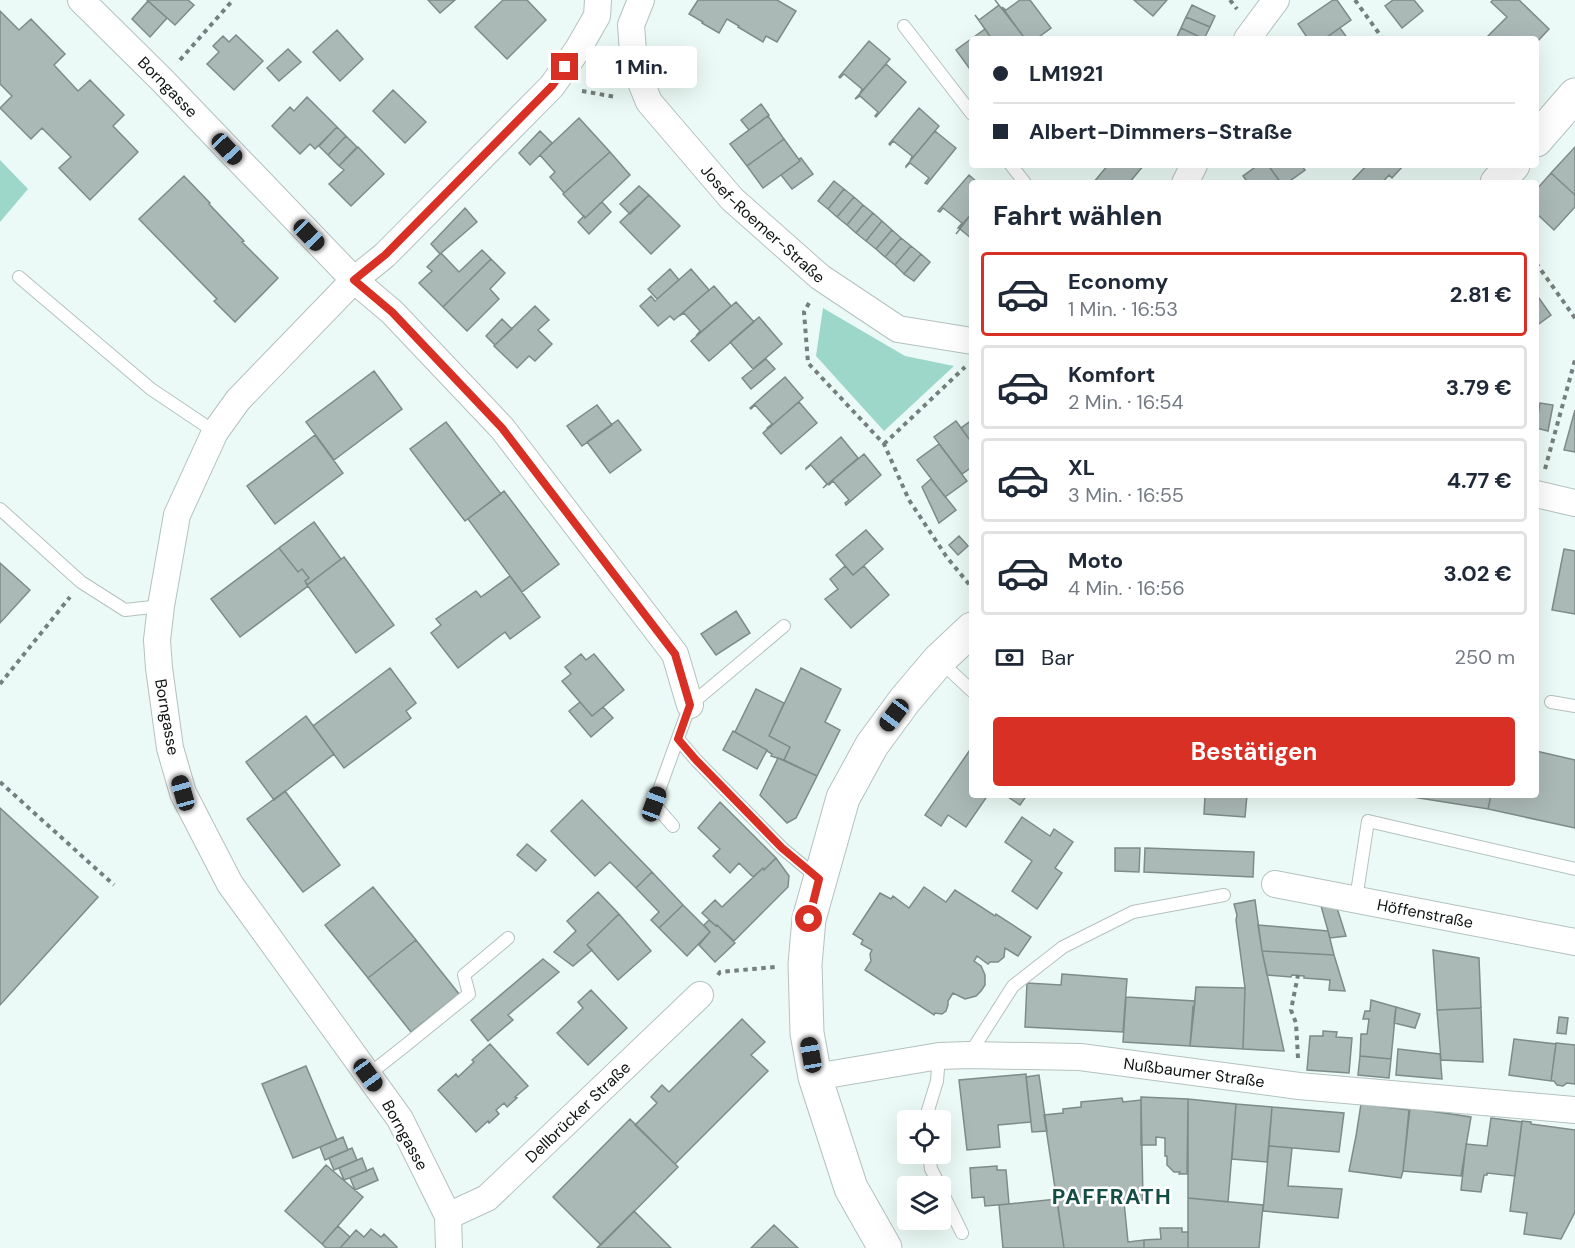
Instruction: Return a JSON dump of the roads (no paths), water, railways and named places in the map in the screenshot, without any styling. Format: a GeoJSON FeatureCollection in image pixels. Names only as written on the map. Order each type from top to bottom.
{"type":"FeatureCollection","features":[{"type":"Feature","properties":{"kind":"main road"},"geometry":{"type":"LineString","coordinates":[[1539,137],[1575,95]]}},
{"type":"Feature","properties":{"kind":"main road"},"geometry":{"type":"LineString","coordinates":[[1500,180],[1511,168]]}},
{"type":"Feature","properties":{"kind":"main road"},"geometry":{"type":"LineString","coordinates":[[885,1248],[851,1188],[815,1077],[807,1033],[806,964],[809,919],[843,798],[872,745],[905,700],[939,660],[969,632]]}},
{"type":"Feature","properties":{"kind":"street","name":"Borngasse"},"geometry":{"type":"LineString","coordinates":[[81,0],[354,280],[392,312],[502,428],[675,654],[690,705]]}},
{"type":"Feature","properties":{"kind":"street","name":"Josef-Roemer-Straße"},"geometry":{"type":"LineString","coordinates":[[641,0],[631,25],[634,65],[649,102],[732,199],[820,277],[898,329],[969,341]]}},
{"type":"Feature","properties":{"kind":"street"},"geometry":{"type":"LineString","coordinates":[[1249,36],[1276,0]]}},
{"type":"Feature","properties":{"kind":"street"},"geometry":{"type":"LineString","coordinates":[[354,280],[385,255],[552,86],[578,49],[597,8]]}},
{"type":"Feature","properties":{"kind":"street","name":"Borngasse"},"geometry":{"type":"LineString","coordinates":[[354,280],[238,400],[215,432],[177,514],[157,640],[159,668],[170,748],[183,793],[230,884],[400,1119],[448,1216],[449,1248]]}},
{"type":"Feature","properties":{"kind":"street"},"geometry":{"type":"LineString","coordinates":[[1539,494],[1575,503]]}},
{"type":"Feature","properties":{"kind":"street","name":"Höffenstraße"},"geometry":{"type":"LineString","coordinates":[[1275,884],[1575,942]]}},
{"type":"Feature","properties":{"kind":"street","name":"Dellbrücker Straße"},"geometry":{"type":"LineString","coordinates":[[448,1216],[487,1198],[700,995]]}},
{"type":"Feature","properties":{"kind":"street","name":"Nußbaumer Straße"},"geometry":{"type":"LineString","coordinates":[[815,1077],[939,1056],[1080,1057],[1299,1086],[1575,1110]]}},
{"type":"Feature","properties":{"kind":"lane"},"geometry":{"type":"LineString","coordinates":[[904,26],[969,110]]}},
{"type":"Feature","properties":{"kind":"lane"},"geometry":{"type":"LineString","coordinates":[[1013,168],[1023,180]]}},
{"type":"Feature","properties":{"kind":"lane"},"geometry":{"type":"LineString","coordinates":[[19,277],[151,389],[215,432]]}},
{"type":"Feature","properties":{"kind":"lane"},"geometry":{"type":"LineString","coordinates":[[0,509],[81,582],[125,610],[161,606]]}},
{"type":"Feature","properties":{"kind":"lane"},"geometry":{"type":"LineString","coordinates":[[673,826],[654,804],[690,705],[784,626]]}},
{"type":"Feature","properties":{"kind":"lane"},"geometry":{"type":"LineString","coordinates":[[939,660],[969,688]]}},
{"type":"Feature","properties":{"kind":"lane"},"geometry":{"type":"LineString","coordinates":[[1551,702],[1575,706]]}},
{"type":"Feature","properties":{"kind":"lane"},"geometry":{"type":"LineString","coordinates":[[678,739],[782,848],[819,879]]}},
{"type":"Feature","properties":{"kind":"lane"},"geometry":{"type":"LineString","coordinates":[[1356,899],[1368,821],[1575,869]]}},
{"type":"Feature","properties":{"kind":"lane"},"geometry":{"type":"LineString","coordinates":[[969,1055],[1013,986],[1063,947],[1133,912],[1224,895]]}},
{"type":"Feature","properties":{"kind":"lane"},"geometry":{"type":"LineString","coordinates":[[368,1075],[469,994],[464,975],[508,938]]}},
{"type":"Feature","properties":{"kind":"lane"},"geometry":{"type":"LineString","coordinates":[[929,1110],[937,1081],[939,1056]]}},
{"type":"Feature","properties":{"kind":"lane"},"geometry":{"type":"LineString","coordinates":[[951,1210],[962,1233]]}},
{"type":"Feature","properties":{"kind":"district","name":"PAFFRATH"},"geometry":{"type":"Point","coordinates":[1112,1196]}}]}
